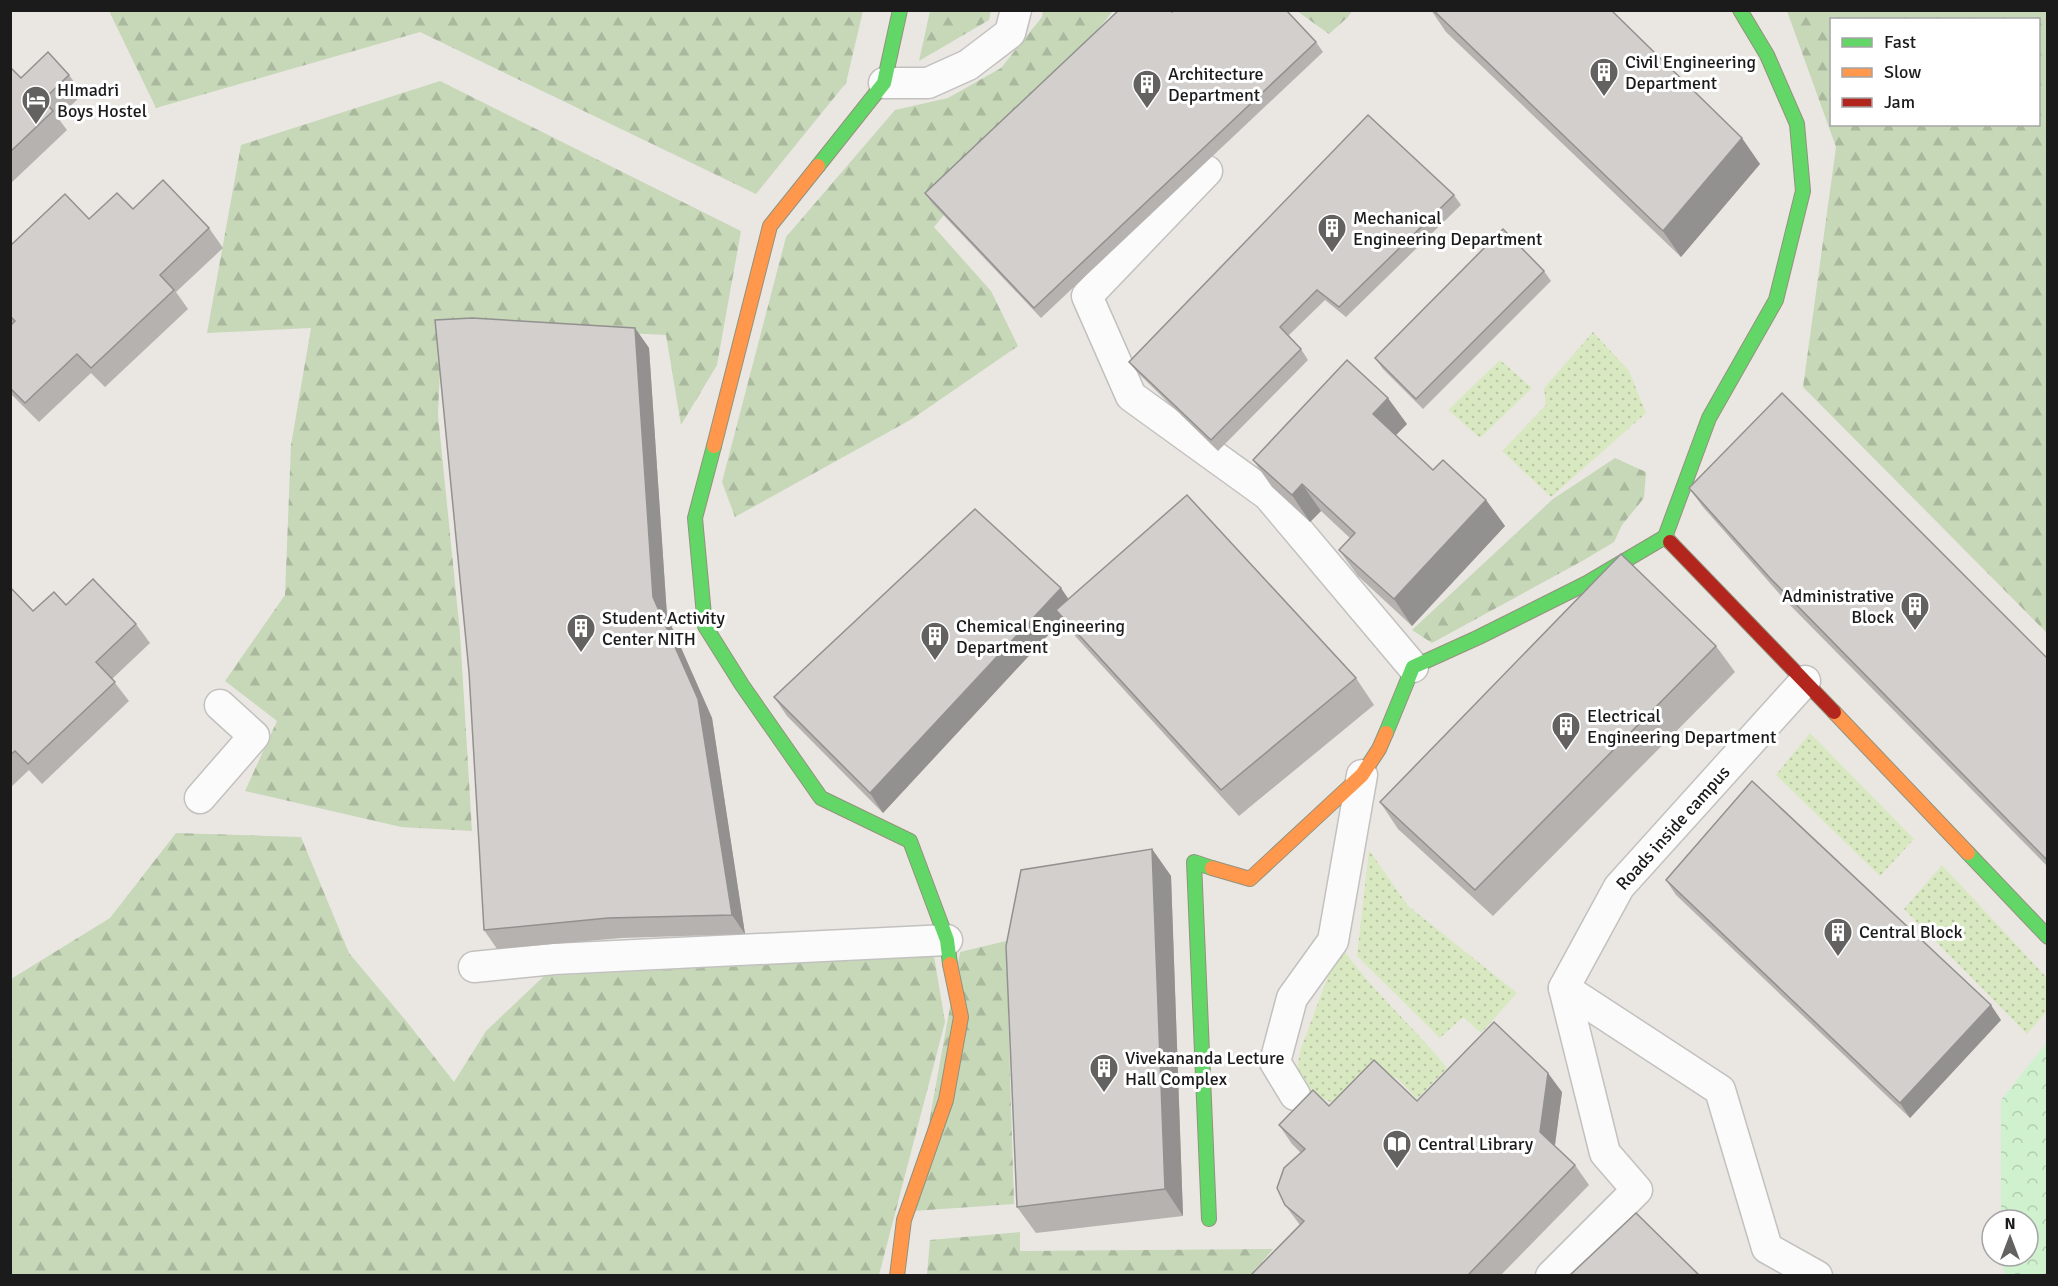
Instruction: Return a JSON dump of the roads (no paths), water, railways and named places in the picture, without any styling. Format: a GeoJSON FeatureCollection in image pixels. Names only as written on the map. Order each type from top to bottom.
{"type":"FeatureCollection","features":[{"type":"Feature","properties":{"kind":"street"},"geometry":{"type":"LineString","coordinates":[[897,1275],[904,1220],[946,1100],[961,1017],[951,973],[947,940],[910,841],[821,798],[742,685],[705,626],[695,518],[770,225],[884,83],[900,10]]}},
{"type":"Feature","properties":{"kind":"street"},"geometry":{"type":"LineString","coordinates":[[884,83],[928,83],[968,65],[1010,33],[1016,10]]}},
{"type":"Feature","properties":{"kind":"street"},"geometry":{"type":"LineString","coordinates":[[1209,1219],[1194,862],[1250,879],[1362,775],[1379,749],[1413,667],[1587,583],[1665,537],[1709,418],[1776,300],[1803,191],[1797,124],[1767,55],[1740,10]]}},
{"type":"Feature","properties":{"kind":"street"},"geometry":{"type":"LineString","coordinates":[[1207,171],[1087,296],[1131,396],[1268,495],[1413,667]]}},
{"type":"Feature","properties":{"kind":"street"},"geometry":{"type":"LineString","coordinates":[[1665,537],[2048,937]]}},
{"type":"Feature","properties":{"kind":"street","name":"Roads inside campus"},"geometry":{"type":"LineString","coordinates":[[1564,988],[1619,887],[1805,681]]}},
{"type":"Feature","properties":{"kind":"street"},"geometry":{"type":"LineString","coordinates":[[200,798],[254,736],[220,705]]}},
{"type":"Feature","properties":{"kind":"street"},"geometry":{"type":"LineString","coordinates":[[1295,1095],[1275,1062],[1292,998],[1333,941],[1362,775]]}},
{"type":"Feature","properties":{"kind":"street"},"geometry":{"type":"LineString","coordinates":[[474,968],[554,959],[947,940]]}},
{"type":"Feature","properties":{"kind":"street"},"geometry":{"type":"LineString","coordinates":[[1551,1275],[1637,1190],[1605,1153],[1564,988]]}},
{"type":"Feature","properties":{"kind":"street"},"geometry":{"type":"LineString","coordinates":[[1564,988],[1720,1090],[1767,1248],[1817,1275]]}},
{"type":"Feature","properties":{"kind":"place","name":"Civil Engineering Department"},"geometry":{"type":"Point","coordinates":[1604,98]}},
{"type":"Feature","properties":{"kind":"place","name":"Architecture Department"},"geometry":{"type":"Point","coordinates":[1147,110]}},
{"type":"Feature","properties":{"kind":"place","name":"HImadri Boys Hostel"},"geometry":{"type":"Point","coordinates":[36,126]}},
{"type":"Feature","properties":{"kind":"place","name":"Mechanical Engineering Department"},"geometry":{"type":"Point","coordinates":[1332,254]}},
{"type":"Feature","properties":{"kind":"place","name":"Administrative Block"},"geometry":{"type":"Point","coordinates":[1915,632]}},
{"type":"Feature","properties":{"kind":"place","name":"Student Activity Center NITH"},"geometry":{"type":"Point","coordinates":[581,654]}},
{"type":"Feature","properties":{"kind":"place","name":"Chemical Engineering Department"},"geometry":{"type":"Point","coordinates":[935,662]}},
{"type":"Feature","properties":{"kind":"place","name":"Electrical Engineering Department"},"geometry":{"type":"Point","coordinates":[1566,752]}},
{"type":"Feature","properties":{"kind":"place","name":"Central Block"},"geometry":{"type":"Point","coordinates":[1838,958]}},
{"type":"Feature","properties":{"kind":"place","name":"Vivekananda Lecture Hall Complex"},"geometry":{"type":"Point","coordinates":[1104,1094]}},
{"type":"Feature","properties":{"kind":"place","name":"Central Library"},"geometry":{"type":"Point","coordinates":[1397,1170]}}]}
